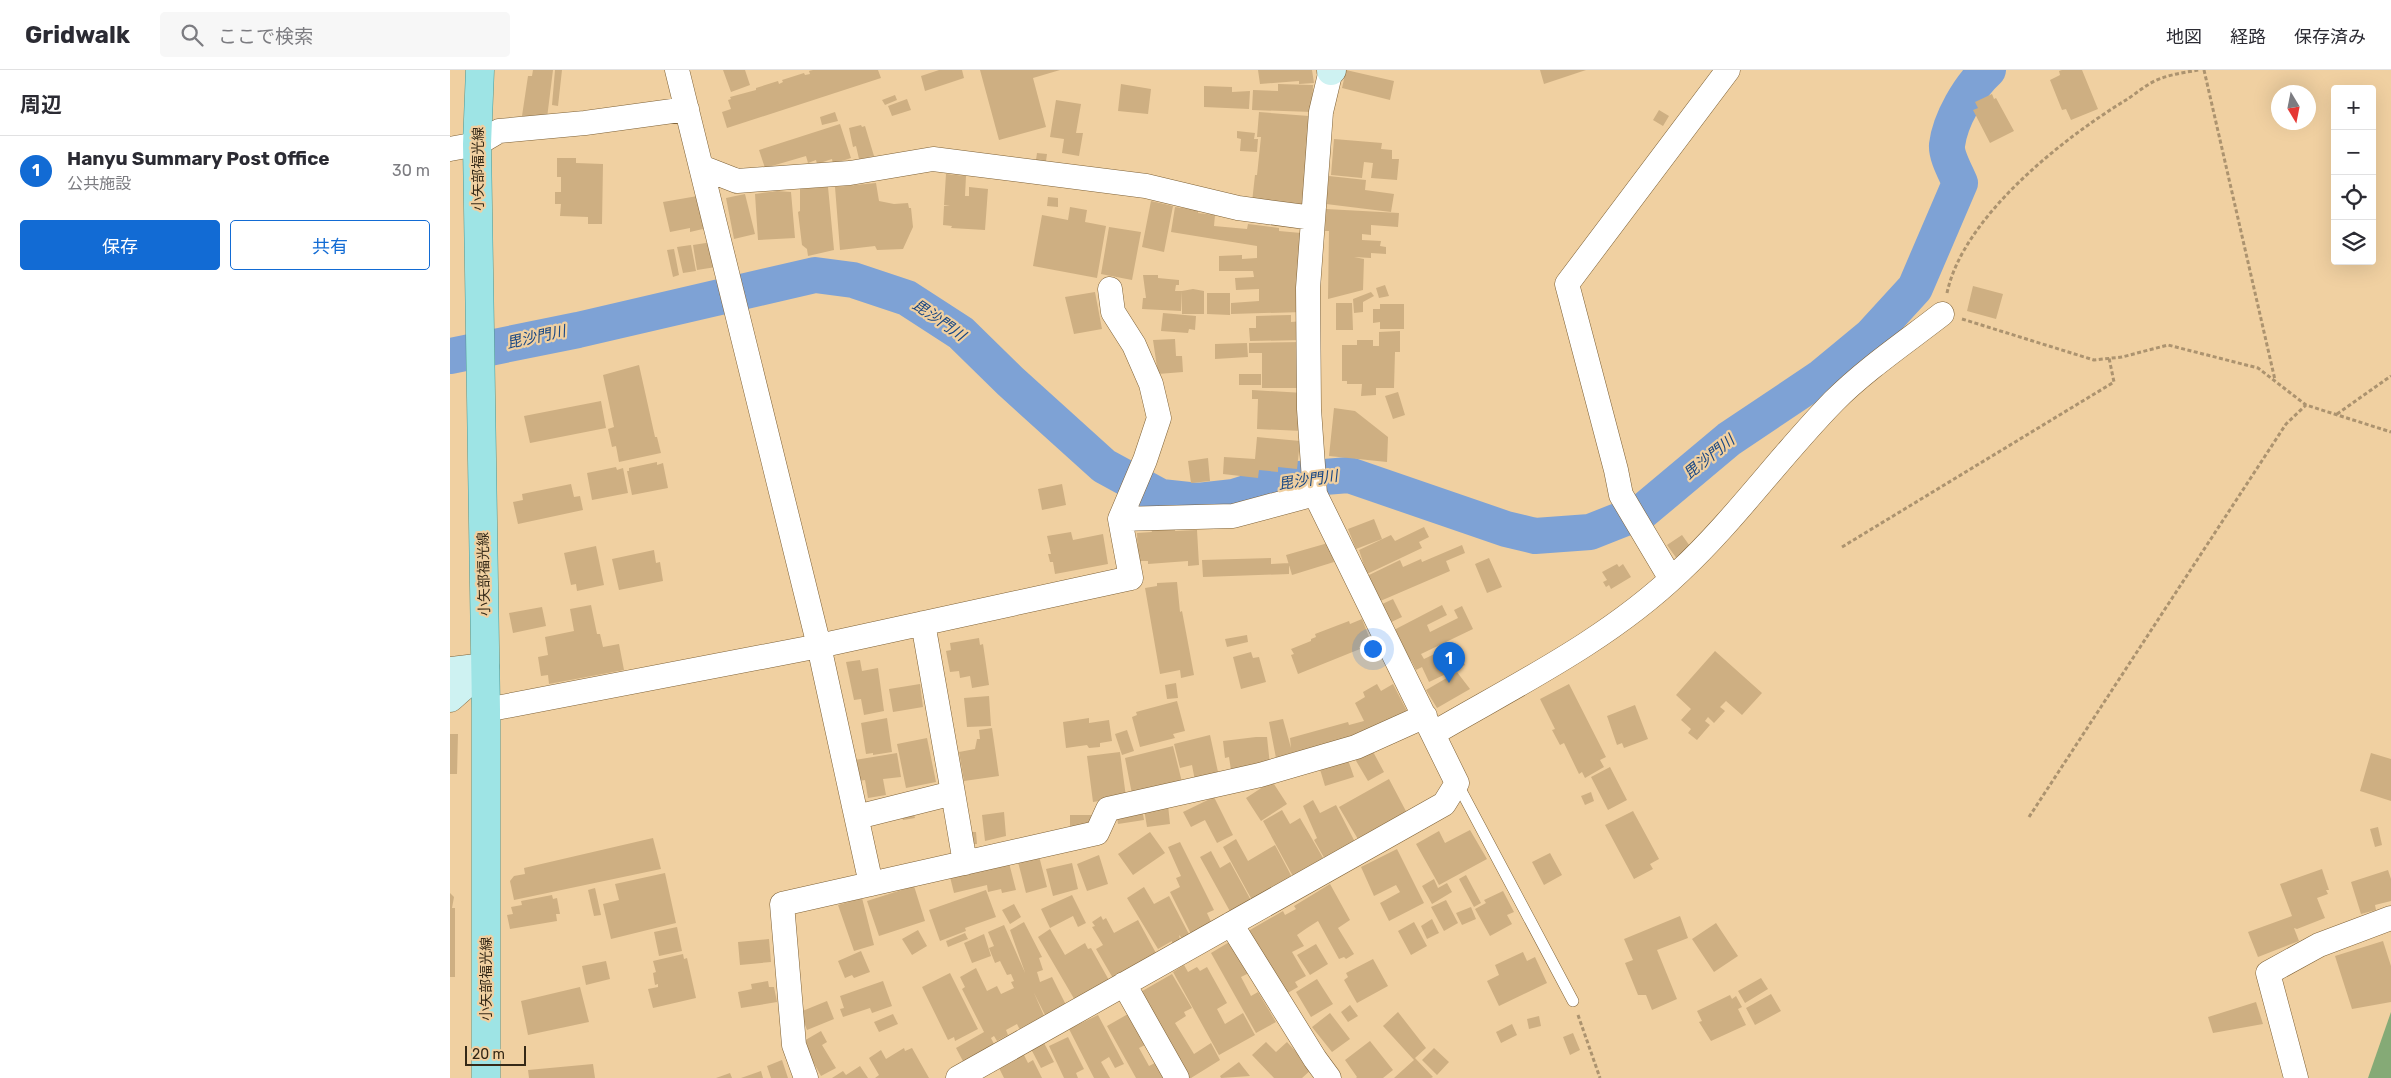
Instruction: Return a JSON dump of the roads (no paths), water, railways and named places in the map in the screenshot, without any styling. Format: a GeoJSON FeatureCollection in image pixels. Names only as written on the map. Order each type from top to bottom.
{"type":"FeatureCollection","features":[{"type":"Feature","properties":{"kind":"main road","name":"小矢部福光線"},"geometry":{"type":"LineString","coordinates":[[480,70],[477,144],[486,710],[486,1078]]}},
{"type":"Feature","properties":{"kind":"street"},"geometry":{"type":"LineString","coordinates":[[677,70],[819,646],[871,884]]}},
{"type":"Feature","properties":{"kind":"street"},"geometry":{"type":"LineString","coordinates":[[958,1078],[1444,804],[1457,783],[1315,494],[1308,390],[1308,288],[1321,112],[1331,70]]}},
{"type":"Feature","properties":{"kind":"street"},"geometry":{"type":"LineString","coordinates":[[1671,579],[1621,495],[1568,284],[1728,70]]}},
{"type":"Feature","properties":{"kind":"street"},"geometry":{"type":"LineString","coordinates":[[450,149],[477,144],[499,131],[585,123],[687,109]]}},
{"type":"Feature","properties":{"kind":"street"},"geometry":{"type":"LineString","coordinates":[[701,167],[737,181],[850,173],[933,159],[1146,186],[1238,208],[1313,218]]}},
{"type":"Feature","properties":{"kind":"street"},"geometry":{"type":"LineString","coordinates":[[486,710],[819,646],[1131,578],[1120,519],[1146,460],[1159,418],[1151,384],[1138,353],[1113,312],[1110,289]]}},
{"type":"Feature","properties":{"kind":"street"},"geometry":{"type":"LineString","coordinates":[[806,1078],[794,1045],[782,904],[1097,832],[1108,809],[1260,775],[1429,725],[1605,632],[1671,579],[1735,512],[1834,401],[1877,364],[1942,314]]}},
{"type":"Feature","properties":{"kind":"street"},"geometry":{"type":"LineString","coordinates":[[1120,519],[1233,516],[1315,494]]}},
{"type":"Feature","properties":{"kind":"street"},"geometry":{"type":"LineString","coordinates":[[923,623],[965,863]]}},
{"type":"Feature","properties":{"kind":"street"},"geometry":{"type":"LineString","coordinates":[[450,671],[485,667]]}},
{"type":"Feature","properties":{"kind":"street"},"geometry":{"type":"LineString","coordinates":[[450,698],[485,667]]}},
{"type":"Feature","properties":{"kind":"street"},"geometry":{"type":"LineString","coordinates":[[856,817],[953,793]]}},
{"type":"Feature","properties":{"kind":"street"},"geometry":{"type":"LineString","coordinates":[[2296,1078],[2268,973],[2319,945],[2391,918]]}},
{"type":"Feature","properties":{"kind":"street"},"geometry":{"type":"LineString","coordinates":[[1230,924],[1315,1059],[1329,1078]]}},
{"type":"Feature","properties":{"kind":"street"},"geometry":{"type":"LineString","coordinates":[[1124,984],[1177,1078]]}},
{"type":"Feature","properties":{"kind":"lane"},"geometry":{"type":"LineString","coordinates":[[1457,783],[1573,1001]]}},
{"type":"Feature","properties":{"kind":"waterway","name":"毘沙門川"},"geometry":{"type":"LineString","coordinates":[[450,356],[578,330],[815,275],[853,280],[907,298],[961,333],[1010,381],[1104,466],[1161,497],[1198,501],[1234,497],[1287,480],[1349,475],[1506,529],[1535,536],[1590,532],[1643,511],[1729,439],[1820,378],[1872,335],[1915,288],[1960,183],[1947,149],[1952,125],[1967,95],[1988,70]]}},
{"type":"Feature","properties":{"kind":"place","name":"Hanyu Summary Post Office"},"geometry":{"type":"Point","coordinates":[1449,683]}}]}
